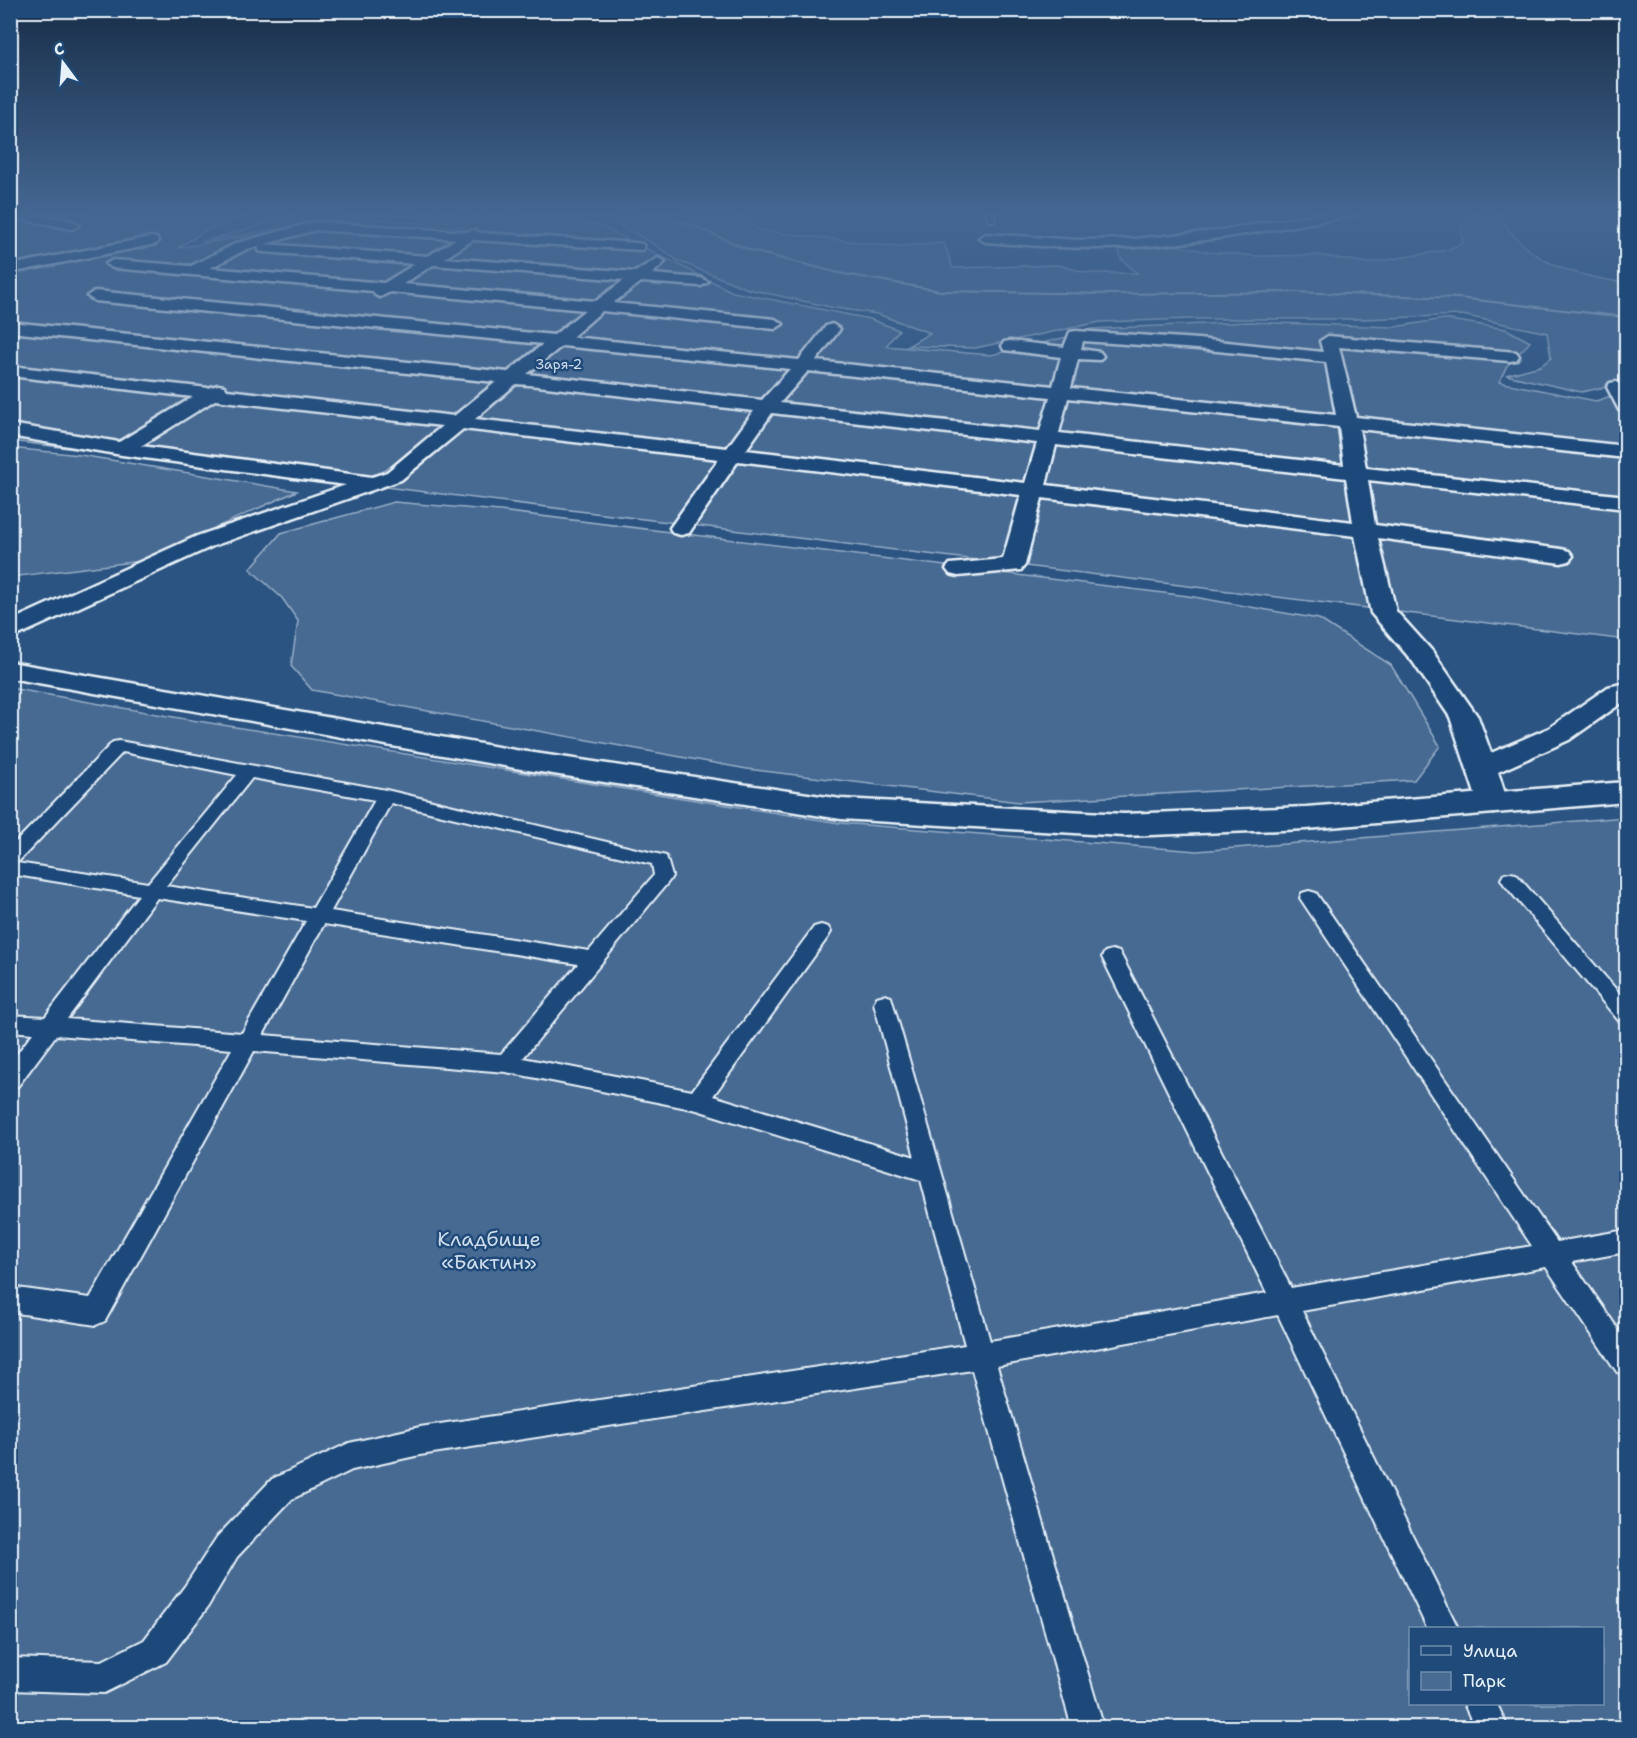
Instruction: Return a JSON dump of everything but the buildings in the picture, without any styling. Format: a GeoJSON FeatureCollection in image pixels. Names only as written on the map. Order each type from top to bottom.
{"type":"FeatureCollection","features":[{"type":"Feature","properties":{"kind":"street"},"geometry":{"type":"LineString","coordinates":[[31,347],[147,293]]}},
{"type":"Feature","properties":{"kind":"street"},"geometry":{"type":"LineString","coordinates":[[316,330],[380,293]]}},
{"type":"Feature","properties":{"kind":"street"},"geometry":{"type":"LineString","coordinates":[[438,293],[599,306],[775,324]]}},
{"type":"Feature","properties":{"kind":"street"},"geometry":{"type":"LineString","coordinates":[[10,631],[204,541],[394,476],[615,293]]}},
{"type":"Feature","properties":{"kind":"street"},"geometry":{"type":"LineString","coordinates":[[95,296],[557,340],[1626,452]]}},
{"type":"Feature","properties":{"kind":"street"},"geometry":{"type":"LineString","coordinates":[[10,327],[514,378],[1626,503]]}},
{"type":"Feature","properties":{"kind":"street"},"geometry":{"type":"LineString","coordinates":[[681,528],[767,406],[832,329]]}},
{"type":"Feature","properties":{"kind":"street"},"geometry":{"type":"LineString","coordinates":[[958,569],[1012,566],[1031,491],[1076,336],[1198,344],[1336,373]]}},
{"type":"Feature","properties":{"kind":"street"},"geometry":{"type":"LineString","coordinates":[[1493,802],[1464,717],[1423,657],[1384,613],[1365,530],[1348,422],[1328,341],[1510,356]]}},
{"type":"Feature","properties":{"kind":"street"},"geometry":{"type":"LineString","coordinates":[[250,371],[298,342]]}},
{"type":"Feature","properties":{"kind":"street"},"geometry":{"type":"LineString","coordinates":[[1010,346],[1107,357]]}},
{"type":"Feature","properties":{"kind":"street"},"geometry":{"type":"LineString","coordinates":[[10,371],[1365,530],[1561,556]]}},
{"type":"Feature","properties":{"kind":"street"},"geometry":{"type":"LineString","coordinates":[[122,449],[231,382]]}},
{"type":"Feature","properties":{"kind":"street"},"geometry":{"type":"LineString","coordinates":[[1616,387],[1626,406]]}},
{"type":"Feature","properties":{"kind":"street"},"geometry":{"type":"LineString","coordinates":[[10,430],[122,449],[363,480],[372,484]]}},
{"type":"Feature","properties":{"kind":"street"},"geometry":{"type":"LineString","coordinates":[[10,670],[521,760],[841,809],[1124,825],[1306,818],[1626,792]]}},
{"type":"Feature","properties":{"kind":"street"},"geometry":{"type":"LineString","coordinates":[[1482,768],[1559,734],[1618,693],[1626,692]]}},
{"type":"Feature","properties":{"kind":"lane"},"geometry":{"type":"LineString","coordinates":[[10,859],[119,746],[248,772],[386,796],[660,860],[663,876],[506,1063]]}},
{"type":"Feature","properties":{"kind":"lane"},"geometry":{"type":"LineString","coordinates":[[10,1080],[152,891],[248,772]]}},
{"type":"Feature","properties":{"kind":"lane"},"geometry":{"type":"LineString","coordinates":[[10,1299],[96,1312],[386,796]]}},
{"type":"Feature","properties":{"kind":"lane"},"geometry":{"type":"LineString","coordinates":[[10,868],[593,959]]}},
{"type":"Feature","properties":{"kind":"lane"},"geometry":{"type":"LineString","coordinates":[[1510,879],[1626,1015]]}},
{"type":"Feature","properties":{"kind":"lane"},"geometry":{"type":"LineString","coordinates":[[1310,898],[1626,1363]]}},
{"type":"Feature","properties":{"kind":"lane"},"geometry":{"type":"LineString","coordinates":[[697,1101],[820,932]]}},
{"type":"Feature","properties":{"kind":"lane"},"geometry":{"type":"LineString","coordinates":[[1112,957],[1285,1303],[1442,1627]]}},
{"type":"Feature","properties":{"kind":"lane"},"geometry":{"type":"LineString","coordinates":[[884,1003],[981,1356],[1088,1728]]}},
{"type":"Feature","properties":{"kind":"lane"},"geometry":{"type":"LineString","coordinates":[[10,1023],[506,1063],[697,1101],[930,1172]]}},
{"type":"Feature","properties":{"kind":"lane"},"geometry":{"type":"LineString","coordinates":[[10,1674],[104,1677],[155,1651],[196,1597],[227,1547],[282,1490],[349,1456],[420,1441],[981,1356],[1626,1241]]}},
{"type":"Feature","properties":{"kind":"lane"},"geometry":{"type":"LineString","coordinates":[[1480,1705],[1492,1728]]}},
{"type":"Feature","properties":{"kind":"green space","name":"Заря-2"},"geometry":{"type":"Polygon","coordinates":[[[11,293],[739,293],[870,319],[899,330],[886,346],[991,355],[1091,329],[1248,322],[1394,327],[1444,319],[1506,329],[1530,342],[1507,366],[1499,382],[1596,401],[1626,391],[1626,640],[11,441],[11,293]]]}},
{"type":"Feature","properties":{"kind":"green space"},"geometry":{"type":"Polygon","coordinates":[[[767,293],[1626,293],[1626,383],[1581,392],[1506,375],[1540,366],[1551,358],[1547,333],[1462,315],[1364,319],[1193,319],[1100,322],[975,348],[908,346],[930,333],[877,314],[835,308],[767,293]]]}},
{"type":"Feature","properties":{"kind":"green space"},"geometry":{"type":"Polygon","coordinates":[[[10,448],[80,455],[297,491],[141,561],[11,577],[10,448]]]}},
{"type":"Feature","properties":{"kind":"green space"},"geometry":{"type":"Polygon","coordinates":[[[394,502],[500,511],[1188,596],[1319,619],[1391,665],[1440,746],[1414,780],[1019,802],[747,769],[312,690],[291,666],[298,621],[282,598],[250,569],[281,533],[394,502]]]}},
{"type":"Feature","properties":{"kind":"green space","name":"Кладбище «Бактин»"},"geometry":{"type":"Polygon","coordinates":[[[10,688],[185,719],[840,823],[1197,851],[1626,817],[1626,1727],[11,1727],[10,688]]]}},
{"type":"Feature","properties":{"kind":"waterway"},"geometry":{"type":"LineString","coordinates":[[1062,293],[1193,293]]}},
{"type":"Feature","properties":{"kind":"waterway"},"geometry":{"type":"LineString","coordinates":[[1323,293],[1458,298],[1626,317]]}}]}
